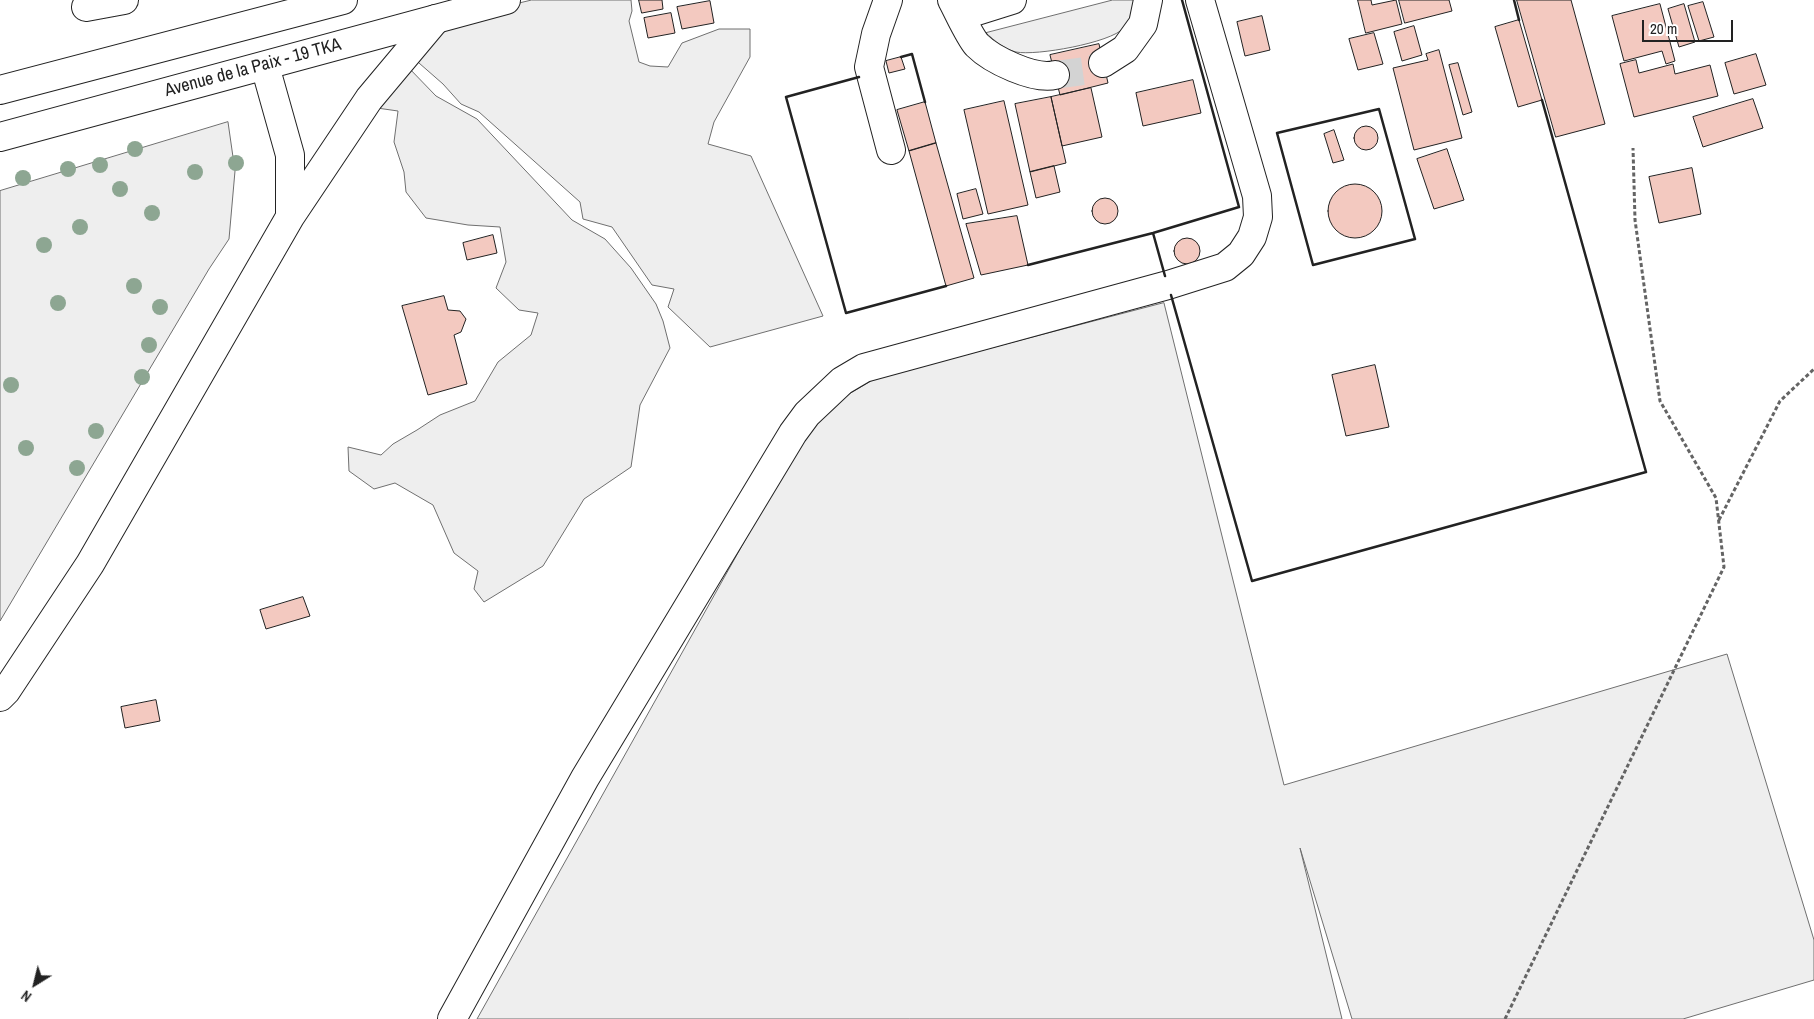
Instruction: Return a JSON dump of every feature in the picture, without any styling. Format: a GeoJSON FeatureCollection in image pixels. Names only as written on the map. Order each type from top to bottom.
{"type":"FeatureCollection","features":[{"type":"Feature","properties":{"kind":"street"},"geometry":{"type":"LineString","coordinates":[[86,7],[124,0]]}},
{"type":"Feature","properties":{"kind":"street"},"geometry":{"type":"LineString","coordinates":[[0,90],[343,0]]}},
{"type":"Feature","properties":{"kind":"street","name":"Avenue de la Paix - 19 TKA"},"geometry":{"type":"LineString","coordinates":[[0,137],[506,0]]}},
{"type":"Feature","properties":{"kind":"street"},"geometry":{"type":"LineString","coordinates":[[888,0],[876,34],[869,67],[891,150]]}},
{"type":"Feature","properties":{"kind":"street"},"geometry":{"type":"LineString","coordinates":[[1012,0],[956,8],[976,44],[1012,68],[1048,77],[1055,75]]}},
{"type":"Feature","properties":{"kind":"street"},"geometry":{"type":"LineString","coordinates":[[1103,63],[1125,50],[1143,24],[1148,0]]}},
{"type":"Feature","properties":{"kind":"street"},"geometry":{"type":"LineString","coordinates":[[452,1019],[590,770],[793,433],[842,380],[864,368],[1168,285],[1225,267],[1241,254],[1252,236],[1258,217],[1257,196],[1200,0]]}},
{"type":"Feature","properties":{"kind":"street"},"geometry":{"type":"LineString","coordinates":[[0,697],[6,691],[90,564],[290,217],[369,99],[436,19]]}},
{"type":"Feature","properties":{"kind":"street"},"geometry":{"type":"LineString","coordinates":[[265,66],[290,155],[290,217]]}},
{"type":"Feature","properties":{"kind":"path"},"geometry":{"type":"LineString","coordinates":[[1505,1019],[1724,567],[1716,498],[1660,401],[1635,220],[1633,148]]}},
{"type":"Feature","properties":{"kind":"path"},"geometry":{"type":"LineString","coordinates":[[1719,521],[1780,401],[1814,369]]}},
{"type":"Feature","properties":{"kind":"shaded area"},"geometry":{"type":"Polygon","coordinates":[[[532,0],[631,0],[632,11],[629,21],[639,62],[650,66],[668,67],[682,43],[719,29],[750,29],[750,57],[714,122],[708,144],[751,156],[823,316],[710,347],[668,307],[674,289],[652,285],[612,227],[583,219],[580,202],[479,112],[461,104],[443,84],[411,56],[432,24],[532,0]]]}},
{"type":"Feature","properties":{"kind":"shaded area"},"geometry":{"type":"Polygon","coordinates":[[[1113,0],[1137,0],[1129,22],[1116,34],[1089,43],[1055,50],[1026,53],[1012,51],[1004,47],[986,33],[1113,0]]]}},
{"type":"Feature","properties":{"kind":"shaded area"},"geometry":{"type":"Polygon","coordinates":[[[406,65],[436,96],[477,119],[572,220],[605,239],[631,268],[656,304],[663,321],[670,348],[640,405],[631,467],[584,499],[543,566],[484,602],[474,589],[478,571],[454,553],[433,505],[395,483],[374,489],[349,471],[348,447],[381,455],[393,444],[440,415],[475,401],[498,362],[531,335],[538,313],[519,310],[496,288],[506,262],[500,227],[468,225],[426,218],[406,192],[404,172],[394,142],[398,111],[377,108],[406,65]]]}},
{"type":"Feature","properties":{"kind":"shaded area"},"geometry":{"type":"Polygon","coordinates":[[[228,122],[235,171],[229,239],[209,269],[0,621],[0,191],[228,122]]]}},
{"type":"Feature","properties":{"kind":"shaded area"},"geometry":{"type":"Polygon","coordinates":[[[1164,303],[1284,785],[1727,654],[1814,940],[1814,980],[1683,1019],[1352,1019],[1300,848],[1342,1019],[477,1019],[786,467],[830,405],[876,378],[1164,303]]]}},
{"type":"Feature","properties":{"kind":"building"},"geometry":{"type":"Polygon","coordinates":[[[639,0],[662,0],[663,9],[642,13],[639,0]]]}},
{"type":"Feature","properties":{"kind":"building"},"geometry":{"type":"Polygon","coordinates":[[[1358,0],[1371,0],[1372,5],[1396,0],[1402,24],[1366,33],[1358,0]]]}},
{"type":"Feature","properties":{"kind":"building"},"geometry":{"type":"Polygon","coordinates":[[[1399,0],[1449,0],[1452,11],[1405,23],[1399,0]]]}},
{"type":"Feature","properties":{"kind":"building"},"geometry":{"type":"Polygon","coordinates":[[[1517,0],[1571,0],[1605,124],[1556,137],[1517,0]]]}},
{"type":"Feature","properties":{"kind":"building"},"geometry":{"type":"Polygon","coordinates":[[[710,1],[714,23],[682,29],[677,7],[710,1]]]}},
{"type":"Feature","properties":{"kind":"building"},"geometry":{"type":"Polygon","coordinates":[[[1703,2],[1714,37],[1699,41],[1688,6],[1703,2]]]}},
{"type":"Feature","properties":{"kind":"building"},"geometry":{"type":"Polygon","coordinates":[[[1660,4],[1675,61],[1666,64],[1662,51],[1624,61],[1612,16],[1660,4]]]}},
{"type":"Feature","properties":{"kind":"building"},"geometry":{"type":"Polygon","coordinates":[[[1684,4],[1695,42],[1679,47],[1668,9],[1684,4]]]}},
{"type":"Feature","properties":{"kind":"building"},"geometry":{"type":"Polygon","coordinates":[[[671,13],[675,33],[648,38],[644,18],[671,13]]]}},
{"type":"Feature","properties":{"kind":"building"},"geometry":{"type":"Polygon","coordinates":[[[1262,16],[1270,50],[1245,56],[1237,22],[1262,16]]]}},
{"type":"Feature","properties":{"kind":"building"},"geometry":{"type":"Polygon","coordinates":[[[1519,20],[1542,100],[1518,107],[1495,27],[1519,20]]]}},
{"type":"Feature","properties":{"kind":"building"},"geometry":{"type":"Polygon","coordinates":[[[1414,26],[1422,55],[1402,61],[1394,32],[1414,26]]]}},
{"type":"Feature","properties":{"kind":"building"},"geometry":{"type":"Polygon","coordinates":[[[1374,33],[1383,64],[1358,70],[1349,39],[1374,33]]]}},
{"type":"Feature","properties":{"kind":"building"},"geometry":{"type":"Polygon","coordinates":[[[1099,44],[1108,83],[1060,95],[1050,55],[1099,44]]]}},
{"type":"Feature","properties":{"kind":"building"},"geometry":{"type":"Polygon","coordinates":[[[1439,50],[1462,138],[1414,150],[1393,68],[1428,60],[1426,54],[1439,50]]]}},
{"type":"Feature","properties":{"kind":"building"},"geometry":{"type":"Polygon","coordinates":[[[1756,54],[1766,85],[1734,94],[1725,63],[1756,54]]]}},
{"type":"Feature","properties":{"kind":"building"},"geometry":{"type":"Polygon","coordinates":[[[901,57],[905,69],[889,73],[886,61],[901,57]]]}},
{"type":"Feature","properties":{"kind":"building"},"geometry":{"type":"Polygon","coordinates":[[[1636,60],[1639,73],[1673,64],[1675,74],[1710,65],[1718,96],[1634,117],[1620,64],[1636,60]]]}},
{"type":"Feature","properties":{"kind":"building"},"geometry":{"type":"Polygon","coordinates":[[[1458,63],[1472,112],[1463,115],[1449,65],[1458,63]]]}},
{"type":"Feature","properties":{"kind":"building"},"geometry":{"type":"Polygon","coordinates":[[[1193,80],[1201,113],[1143,126],[1136,93],[1193,80]]]}},
{"type":"Feature","properties":{"kind":"building"},"geometry":{"type":"Polygon","coordinates":[[[1091,88],[1102,137],[1062,146],[1051,97],[1091,88]]]}},
{"type":"Feature","properties":{"kind":"building"},"geometry":{"type":"Polygon","coordinates":[[[1051,97],[1066,163],[1030,172],[1015,104],[1051,97]]]}},
{"type":"Feature","properties":{"kind":"building"},"geometry":{"type":"Polygon","coordinates":[[[1753,99],[1763,128],[1703,147],[1693,117],[1753,99]]]}},
{"type":"Feature","properties":{"kind":"building"},"geometry":{"type":"Polygon","coordinates":[[[1004,101],[1028,205],[988,214],[964,110],[1004,101]]]}},
{"type":"Feature","properties":{"kind":"building"},"geometry":{"type":"Polygon","coordinates":[[[925,102],[936,143],[909,151],[897,110],[925,102]]]}},
{"type":"Feature","properties":{"kind":"building"},"geometry":{"type":"Polygon","coordinates":[[[1366,126],[1371,127],[1377,133],[1377,143],[1371,149],[1366,150],[1361,149],[1355,143],[1354,138],[1355,133],[1361,127],[1366,126]]]}},
{"type":"Feature","properties":{"kind":"building"},"geometry":{"type":"Polygon","coordinates":[[[1334,130],[1344,160],[1333,163],[1324,134],[1334,130]]]}},
{"type":"Feature","properties":{"kind":"building"},"geometry":{"type":"Polygon","coordinates":[[[936,143],[974,278],[946,286],[909,151],[936,143]]]}},
{"type":"Feature","properties":{"kind":"building"},"geometry":{"type":"Polygon","coordinates":[[[1447,149],[1464,200],[1434,209],[1417,159],[1447,149]]]}},
{"type":"Feature","properties":{"kind":"building"},"geometry":{"type":"Polygon","coordinates":[[[1054,166],[1060,192],[1036,198],[1030,172],[1054,166]]]}},
{"type":"Feature","properties":{"kind":"building"},"geometry":{"type":"Polygon","coordinates":[[[1692,168],[1701,214],[1659,223],[1649,177],[1692,168]]]}},
{"type":"Feature","properties":{"kind":"building"},"geometry":{"type":"Polygon","coordinates":[[[1355,184],[1365,186],[1374,192],[1380,201],[1382,211],[1380,221],[1374,230],[1365,236],[1355,238],[1345,236],[1336,230],[1330,221],[1328,211],[1330,201],[1336,192],[1345,186],[1355,184]]]}},
{"type":"Feature","properties":{"kind":"building"},"geometry":{"type":"Polygon","coordinates":[[[976,189],[983,214],[963,219],[957,194],[976,189]]]}},
{"type":"Feature","properties":{"kind":"building"},"geometry":{"type":"Polygon","coordinates":[[[1105,198],[1114,202],[1118,211],[1114,220],[1105,224],[1096,220],[1092,211],[1096,202],[1105,198]]]}},
{"type":"Feature","properties":{"kind":"building"},"geometry":{"type":"Polygon","coordinates":[[[1017,216],[1028,265],[981,275],[966,224],[1017,216]]]}},
{"type":"Feature","properties":{"kind":"building"},"geometry":{"type":"Polygon","coordinates":[[[493,235],[497,253],[467,260],[463,243],[493,235]]]}},
{"type":"Feature","properties":{"kind":"building"},"geometry":{"type":"Polygon","coordinates":[[[1187,238],[1196,242],[1200,251],[1196,260],[1187,264],[1178,260],[1174,251],[1178,242],[1187,238]]]}},
{"type":"Feature","properties":{"kind":"building"},"geometry":{"type":"Polygon","coordinates":[[[444,296],[448,310],[460,311],[466,319],[461,332],[454,335],[467,384],[428,395],[402,306],[444,296]]]}},
{"type":"Feature","properties":{"kind":"building"},"geometry":{"type":"Polygon","coordinates":[[[1375,365],[1389,427],[1346,436],[1332,375],[1375,365]]]}},
{"type":"Feature","properties":{"kind":"building"},"geometry":{"type":"Polygon","coordinates":[[[303,597],[310,616],[266,629],[260,610],[303,597]]]}},
{"type":"Feature","properties":{"kind":"building"},"geometry":{"type":"Polygon","coordinates":[[[156,700],[160,721],[125,728],[121,707],[156,700]]]}},
{"type":"Feature","properties":{"kind":"tunnel"},"geometry":{"type":"LineString","coordinates":[[1055,75],[1092,70],[1103,63]]}},
{"type":"Feature","properties":{"kind":"wall"},"geometry":{"type":"LineString","coordinates":[[1028,265],[1153,233],[1239,207],[1182,0]]}},
{"type":"Feature","properties":{"kind":"wall"},"geometry":{"type":"LineString","coordinates":[[1514,0],[1519,20]]}},
{"type":"Feature","properties":{"kind":"wall"},"geometry":{"type":"LineString","coordinates":[[901,57],[912,54],[925,102]]}},
{"type":"Feature","properties":{"kind":"wall"},"geometry":{"type":"LineString","coordinates":[[859,77],[786,97],[846,313],[946,286]]}},
{"type":"Feature","properties":{"kind":"wall"},"geometry":{"type":"LineString","coordinates":[[1171,295],[1252,581],[1646,472],[1542,100]]}},
{"type":"Feature","properties":{"kind":"wall"},"geometry":{"type":"LineString","coordinates":[[1379,109],[1415,239],[1313,265],[1277,133],[1379,109]]}},
{"type":"Feature","properties":{"kind":"wall"},"geometry":{"type":"LineString","coordinates":[[1153,233],[1165,276]]}}]}
